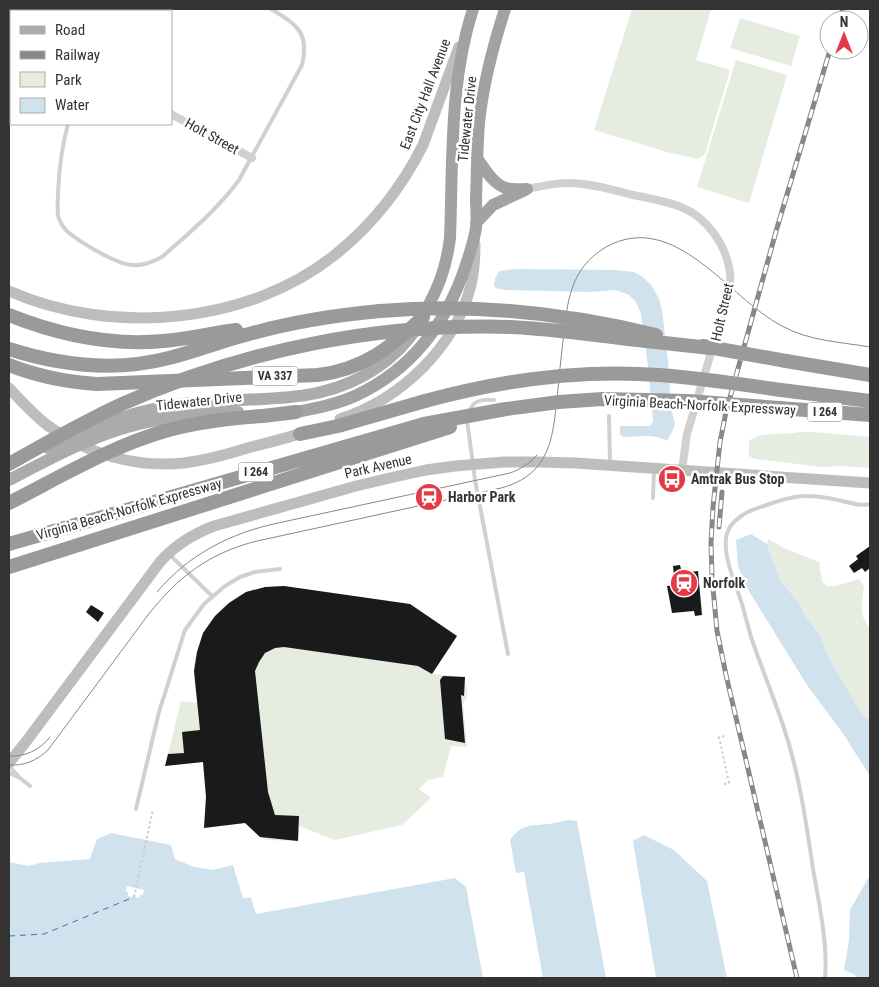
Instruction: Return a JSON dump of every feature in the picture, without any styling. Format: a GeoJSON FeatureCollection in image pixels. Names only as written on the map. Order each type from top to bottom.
{"type":"FeatureCollection","features":[{"type":"Feature","properties":{"kind":"highway","name":"Tidewater Drive"},"geometry":{"type":"LineString","coordinates":[[423,317],[442,279],[448,252],[454,106],[462,54],[473,9]]}},
{"type":"Feature","properties":{"kind":"highway","name":"Tidewater Drive"},"geometry":{"type":"LineString","coordinates":[[296,412],[327,406],[357,396],[384,380],[409,361],[428,338],[452,300],[464,272],[476,227],[479,123],[491,54],[505,9]]}},
{"type":"Feature","properties":{"kind":"highway"},"geometry":{"type":"LineString","coordinates":[[477,158],[492,179],[501,186],[512,189],[527,189]]}},
{"type":"Feature","properties":{"kind":"highway"},"geometry":{"type":"LineString","coordinates":[[476,227],[492,205],[527,189]]}},
{"type":"Feature","properties":{"kind":"highway"},"geometry":{"type":"LineString","coordinates":[[9,315],[41,327],[98,340],[146,342],[380,311],[453,308],[509,310],[630,328],[710,348]]}},
{"type":"Feature","properties":{"kind":"highway","name":"VA 337"},"geometry":{"type":"LineString","coordinates":[[9,365],[58,380],[110,384],[318,375],[351,367],[379,354],[423,317]]}},
{"type":"Feature","properties":{"kind":"highway"},"geometry":{"type":"LineString","coordinates":[[9,349],[56,362],[91,366],[140,364],[168,358],[288,324]]}},
{"type":"Feature","properties":{"kind":"highway"},"geometry":{"type":"LineString","coordinates":[[9,464],[103,413],[208,371],[260,355],[331,340],[385,332],[420,329],[502,327],[572,332],[710,348],[870,375]]}},
{"type":"Feature","properties":{"kind":"highway"},"geometry":{"type":"LineString","coordinates":[[300,434],[338,426],[485,386],[564,375],[668,376],[870,401]]}},
{"type":"Feature","properties":{"kind":"highway","name":"Virginia Beach-Norfolk Expressway"},"geometry":{"type":"LineString","coordinates":[[9,544],[424,424],[500,405],[602,399],[675,401],[870,415]]}},
{"type":"Feature","properties":{"kind":"highway"},"geometry":{"type":"LineString","coordinates":[[9,566],[500,405]]}},
{"type":"Feature","properties":{"kind":"highway"},"geometry":{"type":"LineString","coordinates":[[9,503],[108,452],[150,436],[166,431],[230,419],[263,409],[296,412]]}},
{"type":"Feature","properties":{"kind":"main road","name":"East City Hall Avenue"},"geometry":{"type":"LineString","coordinates":[[9,291],[52,307],[84,314],[120,318],[157,318],[192,314],[228,306],[262,295],[295,281],[322,265],[351,241],[375,217],[396,190],[423,145],[469,22]]}},
{"type":"Feature","properties":{"kind":"main road"},"geometry":{"type":"LineString","coordinates":[[9,388],[39,418],[59,433],[79,444],[126,461],[172,464],[198,461],[300,434],[348,417],[379,402],[405,384],[435,354],[458,319],[470,286],[475,257],[476,227]]}},
{"type":"Feature","properties":{"kind":"main road","name":"Tidewater Drive"},"geometry":{"type":"LineString","coordinates":[[9,480],[77,446],[125,428],[158,420],[192,415],[263,409],[299,396],[340,387],[360,378],[395,354],[413,333],[423,317]]}},
{"type":"Feature","properties":{"kind":"main road","name":"Tidewater Drive"},"geometry":{"type":"LineString","coordinates":[[9,464],[98,426],[138,413],[181,404],[263,409]]}},
{"type":"Feature","properties":{"kind":"main road","name":"Park Avenue"},"geometry":{"type":"LineString","coordinates":[[9,764],[148,577],[169,553],[197,533],[223,523],[394,477],[472,464],[540,462],[610,465],[870,483]]}},
{"type":"Feature","properties":{"kind":"street","name":"Holt Street"},"geometry":{"type":"LineString","coordinates":[[172,115],[252,158]]}},
{"type":"Feature","properties":{"kind":"street","name":"Holt Street"},"geometry":{"type":"LineString","coordinates":[[527,189],[550,184],[579,184],[602,187],[673,204],[686,209],[700,218],[723,248],[730,272],[730,285],[724,314],[687,434],[682,470]]}},
{"type":"Feature","properties":{"kind":"lane"},"geometry":{"type":"LineString","coordinates":[[68,125],[59,178],[58,209],[61,224],[67,231],[87,244],[124,264],[142,265],[162,257],[211,214],[226,198],[252,158],[302,65],[304,46],[302,35],[291,21],[271,9]]}},
{"type":"Feature","properties":{"kind":"lane"},"geometry":{"type":"LineString","coordinates":[[500,405],[484,400],[473,404],[469,409],[467,420],[472,464],[508,654]]}},
{"type":"Feature","properties":{"kind":"lane"},"geometry":{"type":"LineString","coordinates":[[609,416],[610,465]]}},
{"type":"Feature","properties":{"kind":"lane"},"geometry":{"type":"LineString","coordinates":[[652,498],[654,468]]}},
{"type":"Feature","properties":{"kind":"lane"},"geometry":{"type":"LineString","coordinates":[[825,978],[820,904],[802,797],[784,726],[751,636],[730,568],[726,540],[731,524],[740,516],[748,511],[786,498],[812,495],[842,500],[861,506],[870,504]]}},
{"type":"Feature","properties":{"kind":"lane"},"geometry":{"type":"LineString","coordinates":[[169,553],[212,596]]}},
{"type":"Feature","properties":{"kind":"lane"},"geometry":{"type":"LineString","coordinates":[[136,809],[159,712],[185,630],[204,604],[225,586],[240,577],[255,572],[280,569]]}},
{"type":"Feature","properties":{"kind":"lane"},"geometry":{"type":"LineString","coordinates":[[9,764],[20,778],[30,786]]}},
{"type":"Feature","properties":{"kind":"lane"},"geometry":{"type":"LineString","coordinates":[[9,773],[20,778]]}},
{"type":"Feature","properties":{"kind":"path"},"geometry":{"type":"LineString","coordinates":[[724,784],[729,783],[718,737],[725,736]]}},
{"type":"Feature","properties":{"kind":"path"},"geometry":{"type":"LineString","coordinates":[[134,897],[153,809]]}},
{"type":"Feature","properties":{"kind":"green space"},"geometry":{"type":"Polygon","coordinates":[[[632,9],[711,9],[696,60],[730,70],[705,154],[698,159],[667,152],[594,130],[632,9]]]}},
{"type":"Feature","properties":{"kind":"green space"},"geometry":{"type":"Polygon","coordinates":[[[740,18],[800,36],[791,66],[730,48],[740,18]]]}},
{"type":"Feature","properties":{"kind":"green space"},"geometry":{"type":"Polygon","coordinates":[[[736,60],[787,75],[749,203],[697,187],[736,60]]]}},
{"type":"Feature","properties":{"kind":"green space"},"geometry":{"type":"Polygon","coordinates":[[[801,432],[870,437],[870,468],[822,467],[755,459],[749,456],[749,441],[755,438],[767,434],[801,432]]]}},
{"type":"Feature","properties":{"kind":"green space"},"geometry":{"type":"Polygon","coordinates":[[[768,539],[786,549],[819,562],[822,581],[827,586],[836,586],[859,579],[864,587],[862,613],[870,628],[870,720],[865,717],[855,703],[831,661],[819,634],[805,616],[800,604],[780,580],[767,544],[768,539]]]}},
{"type":"Feature","properties":{"kind":"green space"},"geometry":{"type":"Polygon","coordinates":[[[284,586],[410,604],[457,636],[432,674],[465,677],[467,698],[463,704],[467,747],[451,746],[443,777],[428,780],[419,789],[431,798],[402,825],[335,840],[299,826],[298,841],[267,840],[260,837],[245,823],[204,828],[206,797],[203,762],[165,766],[181,701],[197,703],[194,676],[195,660],[198,647],[209,624],[225,605],[246,592],[284,586]]]}},
{"type":"Feature","properties":{"kind":"water"},"geometry":{"type":"Polygon","coordinates":[[[515,269],[634,272],[643,277],[652,286],[662,310],[671,408],[675,425],[667,441],[651,436],[623,437],[620,434],[620,426],[647,426],[651,425],[653,421],[641,314],[636,302],[629,295],[616,290],[590,292],[507,290],[498,289],[494,286],[499,271],[515,269]]]}},
{"type":"Feature","properties":{"kind":"water"},"geometry":{"type":"Polygon","coordinates":[[[751,534],[767,544],[780,580],[800,604],[805,616],[819,634],[831,661],[855,703],[865,717],[870,720],[870,776],[844,735],[807,685],[747,588],[738,566],[736,540],[751,534]]]}},
{"type":"Feature","properties":{"kind":"water"},"geometry":{"type":"Polygon","coordinates":[[[569,820],[577,821],[606,978],[543,978],[524,872],[516,873],[510,840],[514,835],[527,826],[569,820]]]}},
{"type":"Feature","properties":{"kind":"water"},"geometry":{"type":"Polygon","coordinates":[[[111,833],[171,845],[175,859],[194,867],[213,870],[233,865],[243,898],[251,898],[256,914],[455,878],[466,887],[483,978],[9,978],[9,862],[28,866],[40,863],[90,859],[97,839],[111,833]]]}},
{"type":"Feature","properties":{"kind":"water"},"geometry":{"type":"Polygon","coordinates":[[[644,835],[674,850],[707,881],[727,978],[656,978],[633,841],[644,835]]]}},
{"type":"Feature","properties":{"kind":"water"},"geometry":{"type":"Polygon","coordinates":[[[870,875],[870,978],[856,978],[855,975],[844,970],[849,940],[850,910],[870,875]]]}},
{"type":"Feature","properties":{"kind":"pier"},"geometry":{"type":"Polygon","coordinates":[[[127,886],[144,890],[143,895],[140,895],[139,898],[128,896],[127,886]]]}},
{"type":"Feature","properties":{"kind":"building"},"geometry":{"type":"Polygon","coordinates":[[[870,546],[870,568],[865,572],[862,568],[854,573],[849,566],[858,559],[856,556],[870,546]]]}},
{"type":"Feature","properties":{"kind":"building"},"geometry":{"type":"Polygon","coordinates":[[[680,565],[682,573],[698,571],[702,615],[695,616],[694,611],[672,613],[667,586],[675,585],[673,566],[680,565]]]}},
{"type":"Feature","properties":{"kind":"building"},"geometry":{"type":"Polygon","coordinates":[[[284,586],[410,604],[457,636],[432,674],[418,666],[284,647],[275,648],[265,653],[255,671],[268,792],[275,815],[299,816],[298,841],[260,837],[245,823],[204,828],[206,797],[203,762],[165,766],[168,754],[184,753],[182,732],[200,730],[194,671],[203,633],[215,616],[229,603],[246,592],[265,587],[284,586]]]}},
{"type":"Feature","properties":{"kind":"building"},"geometry":{"type":"Polygon","coordinates":[[[91,605],[104,613],[98,622],[86,612],[91,605]]]}},
{"type":"Feature","properties":{"kind":"building"},"geometry":{"type":"Polygon","coordinates":[[[443,676],[465,677],[464,696],[461,695],[465,743],[445,739],[440,680],[443,676]]]}},
{"type":"Feature","properties":{"kind":"ferry route"},"geometry":{"type":"LineString","coordinates":[[9,936],[44,934],[134,897]]}},
{"type":"Feature","properties":{"kind":"tram line"},"geometry":{"type":"LineString","coordinates":[[9,765],[20,765],[30,762],[48,750],[159,601],[183,578],[209,560],[224,552],[257,541],[501,488],[518,482],[531,473],[541,462],[551,436],[566,316],[573,285],[589,260],[606,247],[631,238],[655,239],[678,248],[700,262],[762,313],[782,326],[814,338],[870,347]]}},
{"type":"Feature","properties":{"kind":"tram line"},"geometry":{"type":"LineString","coordinates":[[157,592],[169,579],[197,556],[227,539],[278,523],[510,473],[525,466],[537,455]]}},
{"type":"Feature","properties":{"kind":"tram line"},"geometry":{"type":"LineString","coordinates":[[9,756],[32,752],[42,746],[50,737]]}},
{"type":"Feature","properties":{"kind":"railway"},"geometry":{"type":"LineString","coordinates":[[797,978],[717,631],[711,543],[720,442],[726,412],[777,228],[827,60]]}},
{"type":"Feature","properties":{"kind":"railway"},"geometry":{"type":"LineString","coordinates":[[719,527],[722,492]]}},
{"type":"Feature","properties":{"kind":"place","name":"Amtrak Bus Stop"},"geometry":{"type":"Point","coordinates":[672,479]}},
{"type":"Feature","properties":{"kind":"place","name":"Harbor Park"},"geometry":{"type":"Point","coordinates":[429,497]}},
{"type":"Feature","properties":{"kind":"place","name":"Norfolk"},"geometry":{"type":"Point","coordinates":[684,583]}}]}
